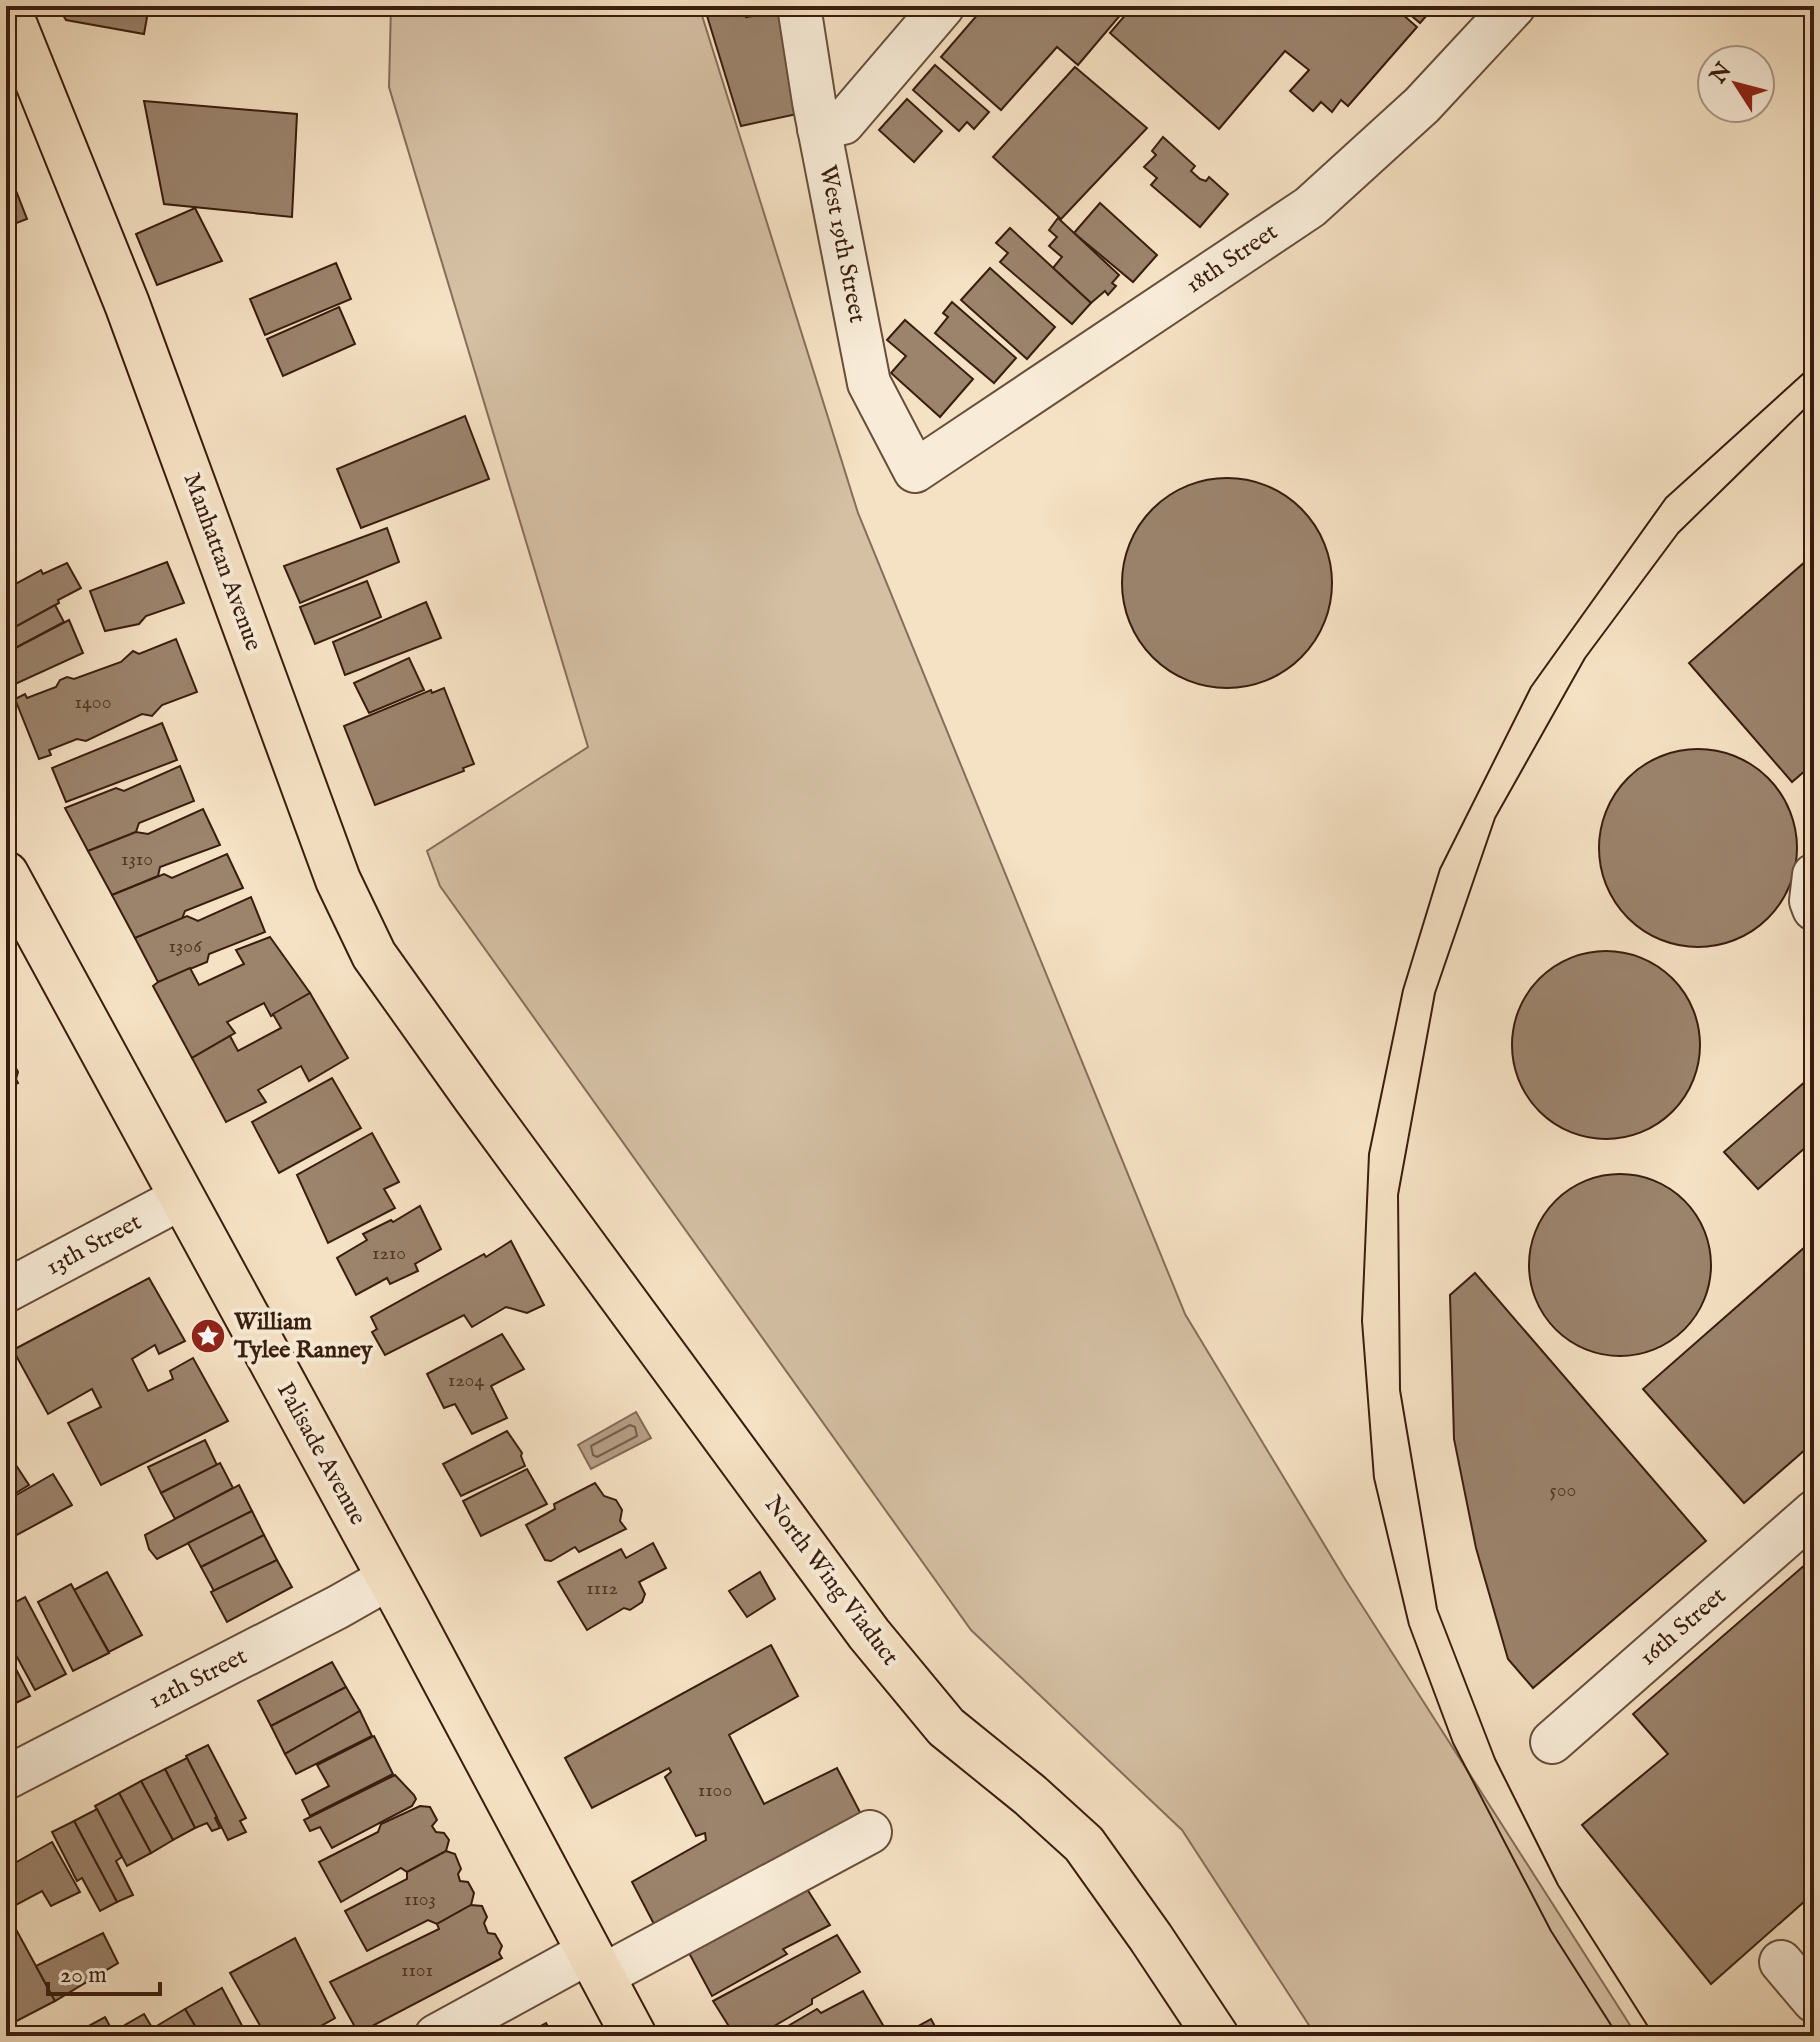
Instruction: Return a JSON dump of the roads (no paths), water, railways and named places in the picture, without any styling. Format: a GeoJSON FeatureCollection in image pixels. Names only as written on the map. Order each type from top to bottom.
{"type":"FeatureCollection","features":[{"type":"Feature","properties":{"kind":"main road","name":"Manhattan Avenue"},"geometry":{"type":"LineString","coordinates":[[7,6],[127,304],[338,880],[374,955],[475,1097]]}},
{"type":"Feature","properties":{"kind":"main road","name":"Palisade Avenue"},"geometry":{"type":"LineString","coordinates":[[6,874],[634,2036]]}},
{"type":"Feature","properties":{"kind":"main road","name":"North Wing Viaduct"},"geometry":{"type":"LineString","coordinates":[[475,1097],[869,1634],[946,1727],[1030,1795],[1084,1844],[1216,2036]]}},
{"type":"Feature","properties":{"kind":"street","name":"West 19th Street"},"geometry":{"type":"LineString","coordinates":[[799,6],[819,129],[869,383],[915,471]]}},
{"type":"Feature","properties":{"kind":"street"},"geometry":{"type":"LineString","coordinates":[[819,129],[843,123],[943,6]]}},
{"type":"Feature","properties":{"kind":"street","name":"18th Street"},"geometry":{"type":"LineString","coordinates":[[915,471],[1310,207],[1422,105],[1514,6]]}},
{"type":"Feature","properties":{"kind":"street"},"geometry":{"type":"LineString","coordinates":[[1814,875],[1811,901],[1814,909]]}},
{"type":"Feature","properties":{"kind":"street","name":"13th Street"},"geometry":{"type":"LineString","coordinates":[[6,1291],[181,1198]]}},
{"type":"Feature","properties":{"kind":"street","name":"16th Street"},"geometry":{"type":"LineString","coordinates":[[1552,1742],[1814,1512]]}},
{"type":"Feature","properties":{"kind":"street","name":"12th Street"},"geometry":{"type":"LineString","coordinates":[[6,1778],[389,1578]]}},
{"type":"Feature","properties":{"kind":"street"},"geometry":{"type":"LineString","coordinates":[[436,2036],[596,1964],[870,1832]]}},
{"type":"Feature","properties":{"kind":"street"},"geometry":{"type":"LineString","coordinates":[[1781,1962],[1814,2001]]}},
{"type":"Feature","properties":{"kind":"water"},"geometry":{"type":"Polygon","coordinates":[[[636,1412],[651,1438],[591,1469],[578,1445],[636,1412]]]}},
{"type":"Feature","properties":{"kind":"tram line"},"geometry":{"type":"LineString","coordinates":[[1618,2036],[1551,1931],[1453,1743],[1409,1625],[1374,1478],[1362,1321],[1369,1154],[1403,990],[1440,869],[1531,687],[1666,498],[1814,364]]}},
{"type":"Feature","properties":{"kind":"tram line"},"geometry":{"type":"LineString","coordinates":[[1654,2036],[1558,1885],[1495,1759],[1437,1609],[1400,1390],[1398,1195],[1435,993],[1495,818],[1585,658],[1678,533],[1814,400]]}},
{"type":"Feature","properties":{"kind":"place","name":"William Tylee Ranney"},"geometry":{"type":"Point","coordinates":[208,1336]}}]}
